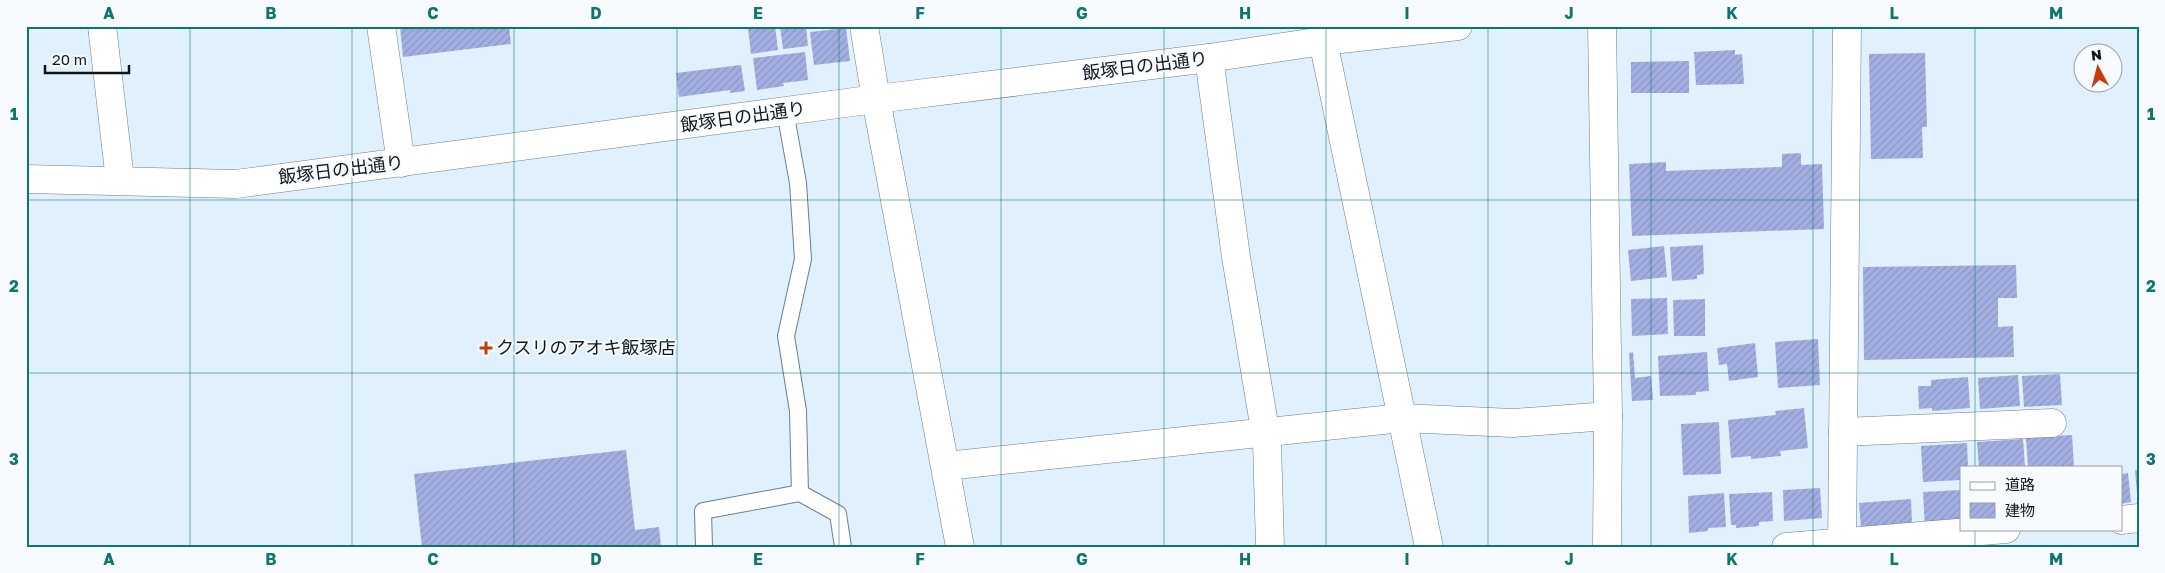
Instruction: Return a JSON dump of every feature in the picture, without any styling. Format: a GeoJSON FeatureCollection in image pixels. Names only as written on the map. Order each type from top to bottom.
{"type":"FeatureCollection","features":[{"type":"Feature","properties":{"kind":"street"},"geometry":{"type":"LineString","coordinates":[[102,26],[120,180]]}},
{"type":"Feature","properties":{"kind":"street"},"geometry":{"type":"LineString","coordinates":[[381,26],[401,163]]}},
{"type":"Feature","properties":{"kind":"street"},"geometry":{"type":"LineString","coordinates":[[864,26],[960,547]]}},
{"type":"Feature","properties":{"kind":"street","name":"飯塚日の出通り"},"geometry":{"type":"LineString","coordinates":[[26,179],[236,184],[876,99],[1209,58],[1322,34],[1458,26]]}},
{"type":"Feature","properties":{"kind":"street"},"geometry":{"type":"LineString","coordinates":[[1602,26],[1608,416],[1607,547]]}},
{"type":"Feature","properties":{"kind":"street"},"geometry":{"type":"LineString","coordinates":[[1842,545],[1847,26]]}},
{"type":"Feature","properties":{"kind":"street"},"geometry":{"type":"LineString","coordinates":[[1322,34],[1429,547]]}},
{"type":"Feature","properties":{"kind":"street"},"geometry":{"type":"LineString","coordinates":[[1209,58],[1236,257],[1266,433],[1270,547]]}},
{"type":"Feature","properties":{"kind":"street"},"geometry":{"type":"LineString","coordinates":[[946,466],[1402,418],[1513,423],[1608,416]]}},
{"type":"Feature","properties":{"kind":"street"},"geometry":{"type":"LineString","coordinates":[[1843,432],[2052,423]]}},
{"type":"Feature","properties":{"kind":"street"},"geometry":{"type":"LineString","coordinates":[[2122,520],[2139,518]]}},
{"type":"Feature","properties":{"kind":"street"},"geometry":{"type":"LineString","coordinates":[[1786,547],[1842,545],[1996,530]]}},
{"type":"Feature","properties":{"kind":"lane"},"geometry":{"type":"LineString","coordinates":[[785,111],[798,183],[803,259],[786,336],[798,411],[800,493]]}},
{"type":"Feature","properties":{"kind":"lane"},"geometry":{"type":"LineString","coordinates":[[704,547],[703,511],[800,493],[838,514],[843,547]]}},
{"type":"Feature","properties":{"kind":"building"},"geometry":{"type":"Polygon","coordinates":[[[400,26],[509,26],[511,44],[403,57],[400,26]]]}},
{"type":"Feature","properties":{"kind":"building"},"geometry":{"type":"Polygon","coordinates":[[[775,26],[778,50],[751,54],[748,28],[775,26]]]}},
{"type":"Feature","properties":{"kind":"building"},"geometry":{"type":"Polygon","coordinates":[[[780,26],[806,26],[808,46],[783,49],[780,26]]]}},
{"type":"Feature","properties":{"kind":"building"},"geometry":{"type":"Polygon","coordinates":[[[846,28],[850,61],[814,65],[810,32],[846,28]]]}},
{"type":"Feature","properties":{"kind":"building"},"geometry":{"type":"Polygon","coordinates":[[[1735,50],[1735,55],[1742,54],[1744,84],[1696,85],[1694,52],[1735,50]]]}},
{"type":"Feature","properties":{"kind":"building"},"geometry":{"type":"Polygon","coordinates":[[[805,52],[808,80],[783,83],[784,86],[757,90],[753,58],[805,52]]]}},
{"type":"Feature","properties":{"kind":"building"},"geometry":{"type":"Polygon","coordinates":[[[1925,53],[1927,127],[1922,127],[1923,158],[1871,159],[1869,54],[1925,53]]]}},
{"type":"Feature","properties":{"kind":"building"},"geometry":{"type":"Polygon","coordinates":[[[1689,61],[1689,93],[1631,93],[1631,62],[1689,61]]]}},
{"type":"Feature","properties":{"kind":"building"},"geometry":{"type":"Polygon","coordinates":[[[741,65],[745,91],[730,93],[730,90],[679,97],[676,73],[741,65]]]}},
{"type":"Feature","properties":{"kind":"building"},"geometry":{"type":"Polygon","coordinates":[[[1801,153],[1801,165],[1822,164],[1824,229],[1632,236],[1629,164],[1666,162],[1666,171],[1782,167],[1782,154],[1801,153]]]}},
{"type":"Feature","properties":{"kind":"building"},"geometry":{"type":"Polygon","coordinates":[[[1703,245],[1704,274],[1697,275],[1697,279],[1672,281],[1670,247],[1703,245]]]}},
{"type":"Feature","properties":{"kind":"building"},"geometry":{"type":"Polygon","coordinates":[[[1664,246],[1667,277],[1631,281],[1628,250],[1664,246]]]}},
{"type":"Feature","properties":{"kind":"building"},"geometry":{"type":"Polygon","coordinates":[[[2016,265],[2017,298],[1998,298],[1998,327],[2013,326],[2014,357],[1864,360],[1863,267],[2016,265]]]}},
{"type":"Feature","properties":{"kind":"building"},"geometry":{"type":"Polygon","coordinates":[[[1667,298],[1668,334],[1632,336],[1631,299],[1667,298]]]}},
{"type":"Feature","properties":{"kind":"building"},"geometry":{"type":"Polygon","coordinates":[[[1705,299],[1705,336],[1674,336],[1673,300],[1705,299]]]}},
{"type":"Feature","properties":{"kind":"building"},"geometry":{"type":"Polygon","coordinates":[[[1818,339],[1820,385],[1778,388],[1775,342],[1818,339]]]}},
{"type":"Feature","properties":{"kind":"building"},"geometry":{"type":"Polygon","coordinates":[[[1755,343],[1758,377],[1729,381],[1727,364],[1719,365],[1717,348],[1755,343]]]}},
{"type":"Feature","properties":{"kind":"building"},"geometry":{"type":"Polygon","coordinates":[[[1633,352],[1635,378],[1651,376],[1653,400],[1632,401],[1629,353],[1633,352]]]}},
{"type":"Feature","properties":{"kind":"building"},"geometry":{"type":"Polygon","coordinates":[[[1707,352],[1709,391],[1696,392],[1696,395],[1660,396],[1658,356],[1707,352]]]}},
{"type":"Feature","properties":{"kind":"building"},"geometry":{"type":"Polygon","coordinates":[[[2060,374],[2062,405],[2024,407],[2022,376],[2060,374]]]}},
{"type":"Feature","properties":{"kind":"building"},"geometry":{"type":"Polygon","coordinates":[[[2018,375],[2020,406],[1980,409],[1978,378],[2018,375]]]}},
{"type":"Feature","properties":{"kind":"building"},"geometry":{"type":"Polygon","coordinates":[[[1968,377],[1970,408],[1932,411],[1932,408],[1919,409],[1918,386],[1931,386],[1931,380],[1968,377]]]}},
{"type":"Feature","properties":{"kind":"building"},"geometry":{"type":"Polygon","coordinates":[[[1804,408],[1808,448],[1780,451],[1781,456],[1751,459],[1751,456],[1731,458],[1728,420],[1776,415],[1775,411],[1804,408]]]}},
{"type":"Feature","properties":{"kind":"building"},"geometry":{"type":"Polygon","coordinates":[[[1719,422],[1721,474],[1683,475],[1681,424],[1719,422]]]}},
{"type":"Feature","properties":{"kind":"building"},"geometry":{"type":"Polygon","coordinates":[[[2072,435],[2074,466],[2028,466],[2026,438],[2072,435]]]}},
{"type":"Feature","properties":{"kind":"building"},"geometry":{"type":"Polygon","coordinates":[[[2023,439],[2025,466],[1979,466],[1977,442],[2023,439]]]}},
{"type":"Feature","properties":{"kind":"building"},"geometry":{"type":"Polygon","coordinates":[[[1967,443],[1968,466],[1960,466],[1960,480],[1923,482],[1921,446],[1967,443]]]}},
{"type":"Feature","properties":{"kind":"building"},"geometry":{"type":"Polygon","coordinates":[[[626,450],[635,530],[659,527],[661,547],[422,547],[414,474],[626,450]]]}},
{"type":"Feature","properties":{"kind":"building"},"geometry":{"type":"Polygon","coordinates":[[[2135,470],[2139,470],[2139,493],[2137,493],[2135,470]]]}},
{"type":"Feature","properties":{"kind":"building"},"geometry":{"type":"Polygon","coordinates":[[[2128,473],[2131,502],[2122,504],[2122,474],[2128,473]]]}},
{"type":"Feature","properties":{"kind":"building"},"geometry":{"type":"Polygon","coordinates":[[[1820,488],[1822,518],[1784,521],[1783,490],[1820,488]]]}},
{"type":"Feature","properties":{"kind":"building"},"geometry":{"type":"Polygon","coordinates":[[[1960,490],[1960,527],[1925,529],[1923,492],[1960,490]]]}},
{"type":"Feature","properties":{"kind":"building"},"geometry":{"type":"Polygon","coordinates":[[[1772,492],[1773,521],[1759,522],[1759,526],[1736,528],[1736,525],[1731,525],[1729,494],[1772,492]]]}},
{"type":"Feature","properties":{"kind":"building"},"geometry":{"type":"Polygon","coordinates":[[[1724,493],[1726,527],[1708,528],[1708,531],[1689,533],[1688,496],[1724,493]]]}},
{"type":"Feature","properties":{"kind":"building"},"geometry":{"type":"Polygon","coordinates":[[[1911,499],[1912,523],[1861,528],[1859,503],[1911,499]]]}},
{"type":"Feature","properties":{"kind":"place","name":"クスリのアオキ飯塚店"},"geometry":{"type":"Point","coordinates":[486,348]}}]}
